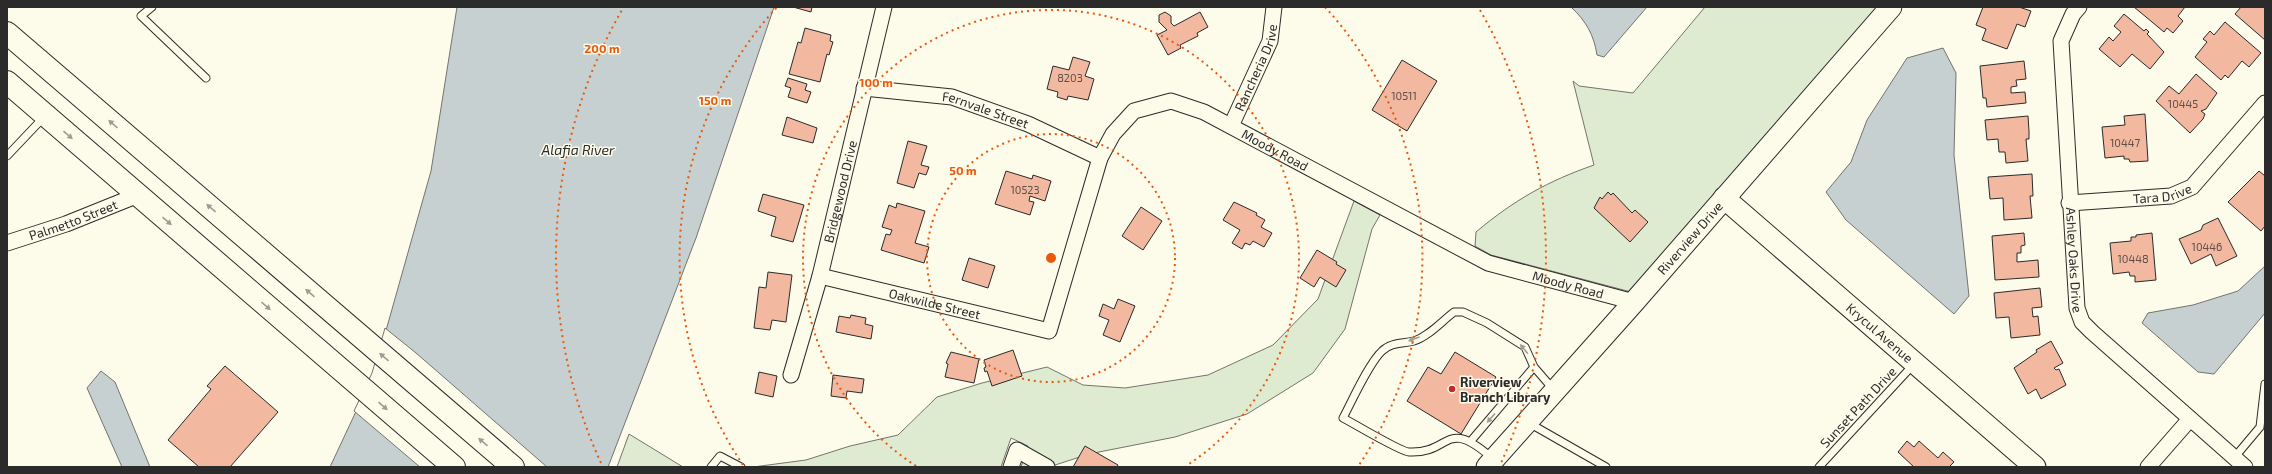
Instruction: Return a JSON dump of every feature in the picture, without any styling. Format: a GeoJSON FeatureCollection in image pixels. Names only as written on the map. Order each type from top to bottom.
{"type":"FeatureCollection","features":[{"type":"Feature","properties":{"kind":"main road"},"geometry":{"type":"LineString","coordinates":[[7,33],[513,467]]}},
{"type":"Feature","properties":{"kind":"main road"},"geometry":{"type":"LineString","coordinates":[[7,82],[454,467]]}},
{"type":"Feature","properties":{"kind":"street","name":"Bridgewood Drive"},"geometry":{"type":"LineString","coordinates":[[791,375],[820,276],[884,7]]}},
{"type":"Feature","properties":{"kind":"street","name":"Rancheria Drive"},"geometry":{"type":"LineString","coordinates":[[1231,126],[1270,41],[1274,7]]}},
{"type":"Feature","properties":{"kind":"street","name":"Riverview Drive"},"geometry":{"type":"LineString","coordinates":[[1490,463],[1634,302],[1891,7]]}},
{"type":"Feature","properties":{"kind":"street","name":"Ashley Oaks Drive"},"geometry":{"type":"LineString","coordinates":[[2079,7],[2073,14],[2061,41],[2069,203],[2077,308],[2082,322],[2239,462]]}},
{"type":"Feature","properties":{"kind":"street","name":"Fernvale Street"},"geometry":{"type":"LineString","coordinates":[[864,88],[952,96],[1028,124],[1100,158]]}},
{"type":"Feature","properties":{"kind":"street","name":"Moody Road"},"geometry":{"type":"LineString","coordinates":[[1049,331],[1100,158],[1112,134],[1134,112],[1171,101],[1204,112],[1488,263],[1634,302]]}},
{"type":"Feature","properties":{"kind":"street","name":"Tara Drive"},"geometry":{"type":"LineString","coordinates":[[2069,203],[2171,196],[2192,187],[2265,103]]}},
{"type":"Feature","properties":{"kind":"street","name":"Palmetto Street"},"geometry":{"type":"LineString","coordinates":[[7,243],[66,224],[138,195]]}},
{"type":"Feature","properties":{"kind":"street","name":"Krycul Avenue"},"geometry":{"type":"LineString","coordinates":[[1724,198],[2035,467]]}},
{"type":"Feature","properties":{"kind":"street","name":"Oakwilde Street"},"geometry":{"type":"LineString","coordinates":[[820,276],[1049,331]]}},
{"type":"Feature","properties":{"kind":"street"},"geometry":{"type":"LineString","coordinates":[[2148,467],[2190,419]]}},
{"type":"Feature","properties":{"kind":"street"},"geometry":{"type":"LineString","coordinates":[[1011,467],[1017,450],[1047,467]]}},
{"type":"Feature","properties":{"kind":"lane"},"geometry":{"type":"LineString","coordinates":[[152,7],[141,16],[206,78]]}},
{"type":"Feature","properties":{"kind":"lane"},"geometry":{"type":"LineString","coordinates":[[7,156],[46,116]]}},
{"type":"Feature","properties":{"kind":"lane"},"geometry":{"type":"LineString","coordinates":[[1490,463],[1470,442],[1461,438],[1450,438],[1431,449],[1408,452],[1343,418],[1360,384],[1382,351],[1395,344],[1414,341],[1430,332],[1454,312],[1464,312],[1505,333],[1525,347],[1534,367],[1555,391]]}},
{"type":"Feature","properties":{"kind":"lane","name":"Sunset Path Drive"},"geometry":{"type":"LineString","coordinates":[[1819,467],[1915,363]]}},
{"type":"Feature","properties":{"kind":"lane"},"geometry":{"type":"LineString","coordinates":[[1470,442],[1534,367]]}},
{"type":"Feature","properties":{"kind":"lane"},"geometry":{"type":"LineString","coordinates":[[2239,462],[2260,427],[2265,384]]}},
{"type":"Feature","properties":{"kind":"lane"},"geometry":{"type":"LineString","coordinates":[[1527,422],[1606,467]]}},
{"type":"Feature","properties":{"kind":"lane"},"geometry":{"type":"LineString","coordinates":[[711,467],[720,456],[741,467]]}},
{"type":"Feature","properties":{"kind":"green space"},"geometry":{"type":"Polygon","coordinates":[[[1705,7],[1878,7],[1631,292],[1491,255],[1475,246],[1476,232],[1504,210],[1546,185],[1594,165],[1573,81],[1579,86],[1633,93],[1705,7]]]}},
{"type":"Feature","properties":{"kind":"green space"},"geometry":{"type":"Polygon","coordinates":[[[1354,201],[1380,215],[1372,229],[1345,329],[1313,373],[1247,414],[1175,437],[1089,454],[1049,467],[1021,467],[1028,446],[1011,438],[1001,467],[753,467],[806,460],[850,446],[898,435],[937,397],[982,383],[1047,367],[1083,385],[1125,388],[1208,375],[1273,345],[1318,299],[1354,201]]]}},
{"type":"Feature","properties":{"kind":"green space"},"geometry":{"type":"Polygon","coordinates":[[[629,434],[683,467],[617,467],[629,434]]]}},
{"type":"Feature","properties":{"kind":"water","name":"Alafia River"},"geometry":{"type":"Polygon","coordinates":[[[457,7],[774,7],[696,238],[608,467],[330,467],[374,373],[431,171],[457,7]]]}},
{"type":"Feature","properties":{"kind":"water"},"geometry":{"type":"Polygon","coordinates":[[[1571,7],[1647,7],[1604,57],[1597,55],[1594,41],[1585,23],[1571,7]]]}},
{"type":"Feature","properties":{"kind":"water"},"geometry":{"type":"Polygon","coordinates":[[[1943,48],[1956,73],[1954,155],[1969,296],[1954,314],[1846,220],[1826,192],[1851,162],[1867,120],[1907,58],[1943,48]]]}},
{"type":"Feature","properties":{"kind":"water"},"geometry":{"type":"Polygon","coordinates":[[[2265,266],[2265,313],[2214,374],[2198,372],[2142,323],[2148,313],[2193,305],[2238,291],[2265,266]]]}},
{"type":"Feature","properties":{"kind":"water"},"geometry":{"type":"Polygon","coordinates":[[[101,371],[115,382],[150,467],[122,467],[87,388],[101,371]]]}},
{"type":"Feature","properties":{"kind":"pier"},"geometry":{"type":"Polygon","coordinates":[[[385,328],[416,353],[547,467],[420,467],[354,411],[372,373],[385,328]]]}},
{"type":"Feature","properties":{"kind":"building"},"geometry":{"type":"Polygon","coordinates":[[[793,7],[812,7],[811,12],[793,7]]]}},
{"type":"Feature","properties":{"kind":"building"},"geometry":{"type":"Polygon","coordinates":[[[1983,7],[2019,7],[2031,11],[2025,27],[2017,24],[2007,49],[1982,40],[1986,29],[1976,25],[1983,7]]]}},
{"type":"Feature","properties":{"kind":"building"},"geometry":{"type":"Polygon","coordinates":[[[2134,7],[2185,7],[2178,16],[2183,21],[2173,33],[2167,28],[2164,32],[2134,7]]]}},
{"type":"Feature","properties":{"kind":"building"},"geometry":{"type":"Polygon","coordinates":[[[2241,7],[2265,7],[2265,40],[2235,14],[2241,7]]]}},
{"type":"Feature","properties":{"kind":"building"},"geometry":{"type":"Polygon","coordinates":[[[1165,12],[1171,16],[1171,23],[1174,26],[1200,12],[1208,27],[1197,33],[1198,36],[1180,45],[1181,48],[1168,55],[1157,35],[1167,30],[1159,22],[1159,15],[1165,12]]]}},
{"type":"Feature","properties":{"kind":"building"},"geometry":{"type":"Polygon","coordinates":[[[2124,14],[2144,31],[2146,29],[2149,32],[2147,34],[2164,52],[2150,69],[2132,54],[2120,67],[2099,49],[2109,37],[2113,41],[2121,32],[2114,26],[2124,14]]]}},
{"type":"Feature","properties":{"kind":"building"},"geometry":{"type":"Polygon","coordinates":[[[2225,22],[2261,53],[2249,67],[2242,61],[2228,78],[2225,75],[2221,80],[2195,57],[2207,42],[2203,39],[2210,31],[2214,35],[2225,22]]]}},
{"type":"Feature","properties":{"kind":"building"},"geometry":{"type":"Polygon","coordinates":[[[805,28],[831,35],[830,41],[833,42],[829,55],[827,54],[820,82],[789,74],[798,42],[801,43],[805,28]]]}},
{"type":"Feature","properties":{"kind":"building"},"geometry":{"type":"Polygon","coordinates":[[[1073,57],[1090,62],[1085,76],[1094,79],[1088,100],[1068,96],[1067,100],[1057,97],[1058,92],[1047,89],[1053,66],[1069,70],[1073,57]]]}},
{"type":"Feature","properties":{"kind":"building"},"geometry":{"type":"Polygon","coordinates":[[[1402,60],[1437,81],[1407,131],[1372,110],[1402,60]]]}},
{"type":"Feature","properties":{"kind":"building"},"geometry":{"type":"Polygon","coordinates":[[[2024,61],[2026,79],[2016,80],[2017,86],[2011,87],[2011,93],[2025,92],[2026,103],[1987,107],[1986,98],[1983,98],[1980,66],[2024,61]]]}},
{"type":"Feature","properties":{"kind":"building"},"geometry":{"type":"Polygon","coordinates":[[[2196,74],[2217,93],[2206,109],[2201,111],[2205,114],[2203,119],[2190,133],[2156,101],[2169,86],[2179,94],[2196,74]]]}},
{"type":"Feature","properties":{"kind":"building"},"geometry":{"type":"Polygon","coordinates":[[[788,78],[807,84],[805,90],[811,92],[807,103],[788,97],[791,88],[785,86],[788,78]]]}},
{"type":"Feature","properties":{"kind":"building"},"geometry":{"type":"Polygon","coordinates":[[[2145,114],[2148,161],[2130,162],[2129,159],[2124,159],[2124,156],[2105,158],[2102,127],[2125,125],[2124,116],[2145,114]]]}},
{"type":"Feature","properties":{"kind":"building"},"geometry":{"type":"Polygon","coordinates":[[[2028,116],[2029,139],[2026,139],[2028,161],[2006,163],[2005,152],[1999,152],[1998,139],[1987,140],[1985,120],[2028,116]]]}},
{"type":"Feature","properties":{"kind":"building"},"geometry":{"type":"Polygon","coordinates":[[[787,117],[817,128],[813,143],[782,135],[787,117]]]}},
{"type":"Feature","properties":{"kind":"building"},"geometry":{"type":"Polygon","coordinates":[[[908,141],[927,146],[921,165],[929,167],[926,175],[919,173],[914,188],[897,183],[908,141]]]}},
{"type":"Feature","properties":{"kind":"building"},"geometry":{"type":"Polygon","coordinates":[[[1006,171],[1032,179],[1033,175],[1051,181],[1045,201],[1030,196],[1029,201],[1034,202],[1030,215],[995,204],[1006,171]]]}},
{"type":"Feature","properties":{"kind":"building"},"geometry":{"type":"Polygon","coordinates":[[[2259,171],[2265,176],[2265,226],[2261,231],[2228,202],[2259,171]]]}},
{"type":"Feature","properties":{"kind":"building"},"geometry":{"type":"Polygon","coordinates":[[[2032,174],[2033,196],[2030,196],[2032,218],[2004,220],[2003,198],[1990,199],[1988,177],[2032,174]]]}},
{"type":"Feature","properties":{"kind":"building"},"geometry":{"type":"Polygon","coordinates":[[[1608,192],[1611,195],[1613,193],[1632,213],[1635,210],[1648,222],[1630,242],[1594,208],[1600,197],[1602,199],[1608,192]]]}},
{"type":"Feature","properties":{"kind":"building"},"geometry":{"type":"Polygon","coordinates":[[[763,194],[804,205],[793,242],[771,236],[776,217],[758,211],[763,194]]]}},
{"type":"Feature","properties":{"kind":"building"},"geometry":{"type":"Polygon","coordinates":[[[1234,202],[1257,213],[1256,215],[1265,220],[1261,227],[1272,233],[1264,247],[1253,241],[1250,245],[1245,243],[1242,249],[1232,243],[1240,230],[1223,220],[1234,202]]]}},
{"type":"Feature","properties":{"kind":"building"},"geometry":{"type":"Polygon","coordinates":[[[897,203],[925,211],[915,243],[929,247],[924,263],[881,250],[886,234],[890,235],[892,230],[882,227],[889,205],[896,208],[897,203]]]}},
{"type":"Feature","properties":{"kind":"building"},"geometry":{"type":"Polygon","coordinates":[[[1141,207],[1162,221],[1143,250],[1122,236],[1141,207]]]}},
{"type":"Feature","properties":{"kind":"building"},"geometry":{"type":"Polygon","coordinates":[[[2218,218],[2237,256],[2216,266],[2211,254],[2191,264],[2179,239],[2201,230],[2203,225],[2218,218]]]}},
{"type":"Feature","properties":{"kind":"building"},"geometry":{"type":"Polygon","coordinates":[[[2024,233],[2025,245],[2021,246],[2021,253],[2017,253],[2017,262],[2038,260],[2039,277],[1995,280],[1992,236],[2024,233]]]}},
{"type":"Feature","properties":{"kind":"building"},"geometry":{"type":"Polygon","coordinates":[[[2152,233],[2156,280],[2135,282],[2135,276],[2130,276],[2129,272],[2113,274],[2110,243],[2131,241],[2131,237],[2136,237],[2136,235],[2152,233]]]}},
{"type":"Feature","properties":{"kind":"building"},"geometry":{"type":"Polygon","coordinates":[[[1317,250],[1337,262],[1336,264],[1346,270],[1336,287],[1320,277],[1314,287],[1300,278],[1317,250]]]}},
{"type":"Feature","properties":{"kind":"building"},"geometry":{"type":"Polygon","coordinates":[[[969,258],[995,266],[988,288],[962,280],[969,258]]]}},
{"type":"Feature","properties":{"kind":"building"},"geometry":{"type":"Polygon","coordinates":[[[768,272],[792,275],[786,322],[772,320],[770,330],[754,328],[759,287],[766,288],[768,272]]]}},
{"type":"Feature","properties":{"kind":"building"},"geometry":{"type":"Polygon","coordinates":[[[2040,288],[2042,307],[2032,308],[2033,317],[2038,316],[2040,335],[2011,338],[2009,317],[1996,318],[1994,293],[2040,288]]]}},
{"type":"Feature","properties":{"kind":"building"},"geometry":{"type":"Polygon","coordinates":[[[1118,299],[1135,306],[1120,342],[1103,335],[1109,320],[1099,316],[1103,304],[1114,309],[1118,299]]]}},
{"type":"Feature","properties":{"kind":"building"},"geometry":{"type":"Polygon","coordinates":[[[851,315],[866,318],[865,324],[873,326],[871,339],[836,332],[839,316],[850,318],[851,315]]]}},
{"type":"Feature","properties":{"kind":"building"},"geometry":{"type":"Polygon","coordinates":[[[2051,341],[2063,363],[2054,368],[2056,370],[2059,369],[2066,385],[2041,399],[2036,389],[2028,394],[2014,368],[2037,352],[2036,350],[2051,341]]]}},
{"type":"Feature","properties":{"kind":"building"},"geometry":{"type":"Polygon","coordinates":[[[1013,350],[1022,376],[992,386],[987,371],[985,372],[984,368],[986,367],[984,360],[1013,350]]]}},
{"type":"Feature","properties":{"kind":"building"},"geometry":{"type":"Polygon","coordinates":[[[951,352],[979,359],[974,383],[945,377],[948,364],[946,363],[951,352]]]}},
{"type":"Feature","properties":{"kind":"building","name":"Riverview Branch Library"},"geometry":{"type":"Polygon","coordinates":[[[1455,352],[1496,377],[1461,434],[1407,401],[1428,367],[1441,374],[1455,352]]]}},
{"type":"Feature","properties":{"kind":"building"},"geometry":{"type":"Polygon","coordinates":[[[225,366],[278,412],[230,467],[199,467],[168,440],[211,389],[207,386],[225,366]]]}},
{"type":"Feature","properties":{"kind":"building"},"geometry":{"type":"Polygon","coordinates":[[[759,372],[777,376],[773,397],[755,393],[759,372]]]}},
{"type":"Feature","properties":{"kind":"building"},"geometry":{"type":"Polygon","coordinates":[[[833,375],[864,379],[862,393],[847,391],[846,398],[831,396],[833,375]]]}},
{"type":"Feature","properties":{"kind":"building"},"geometry":{"type":"Polygon","coordinates":[[[1907,441],[1914,447],[1919,441],[1938,458],[1943,452],[1954,462],[1949,467],[1914,467],[1898,452],[1907,441]]]}},
{"type":"Feature","properties":{"kind":"building"},"geometry":{"type":"Polygon","coordinates":[[[1085,446],[1118,465],[1117,467],[1073,467],[1085,446]]]}},
{"type":"Feature","properties":{"kind":"place","name":"Riverview Branch Library"},"geometry":{"type":"Point","coordinates":[1452,389]}}]}
